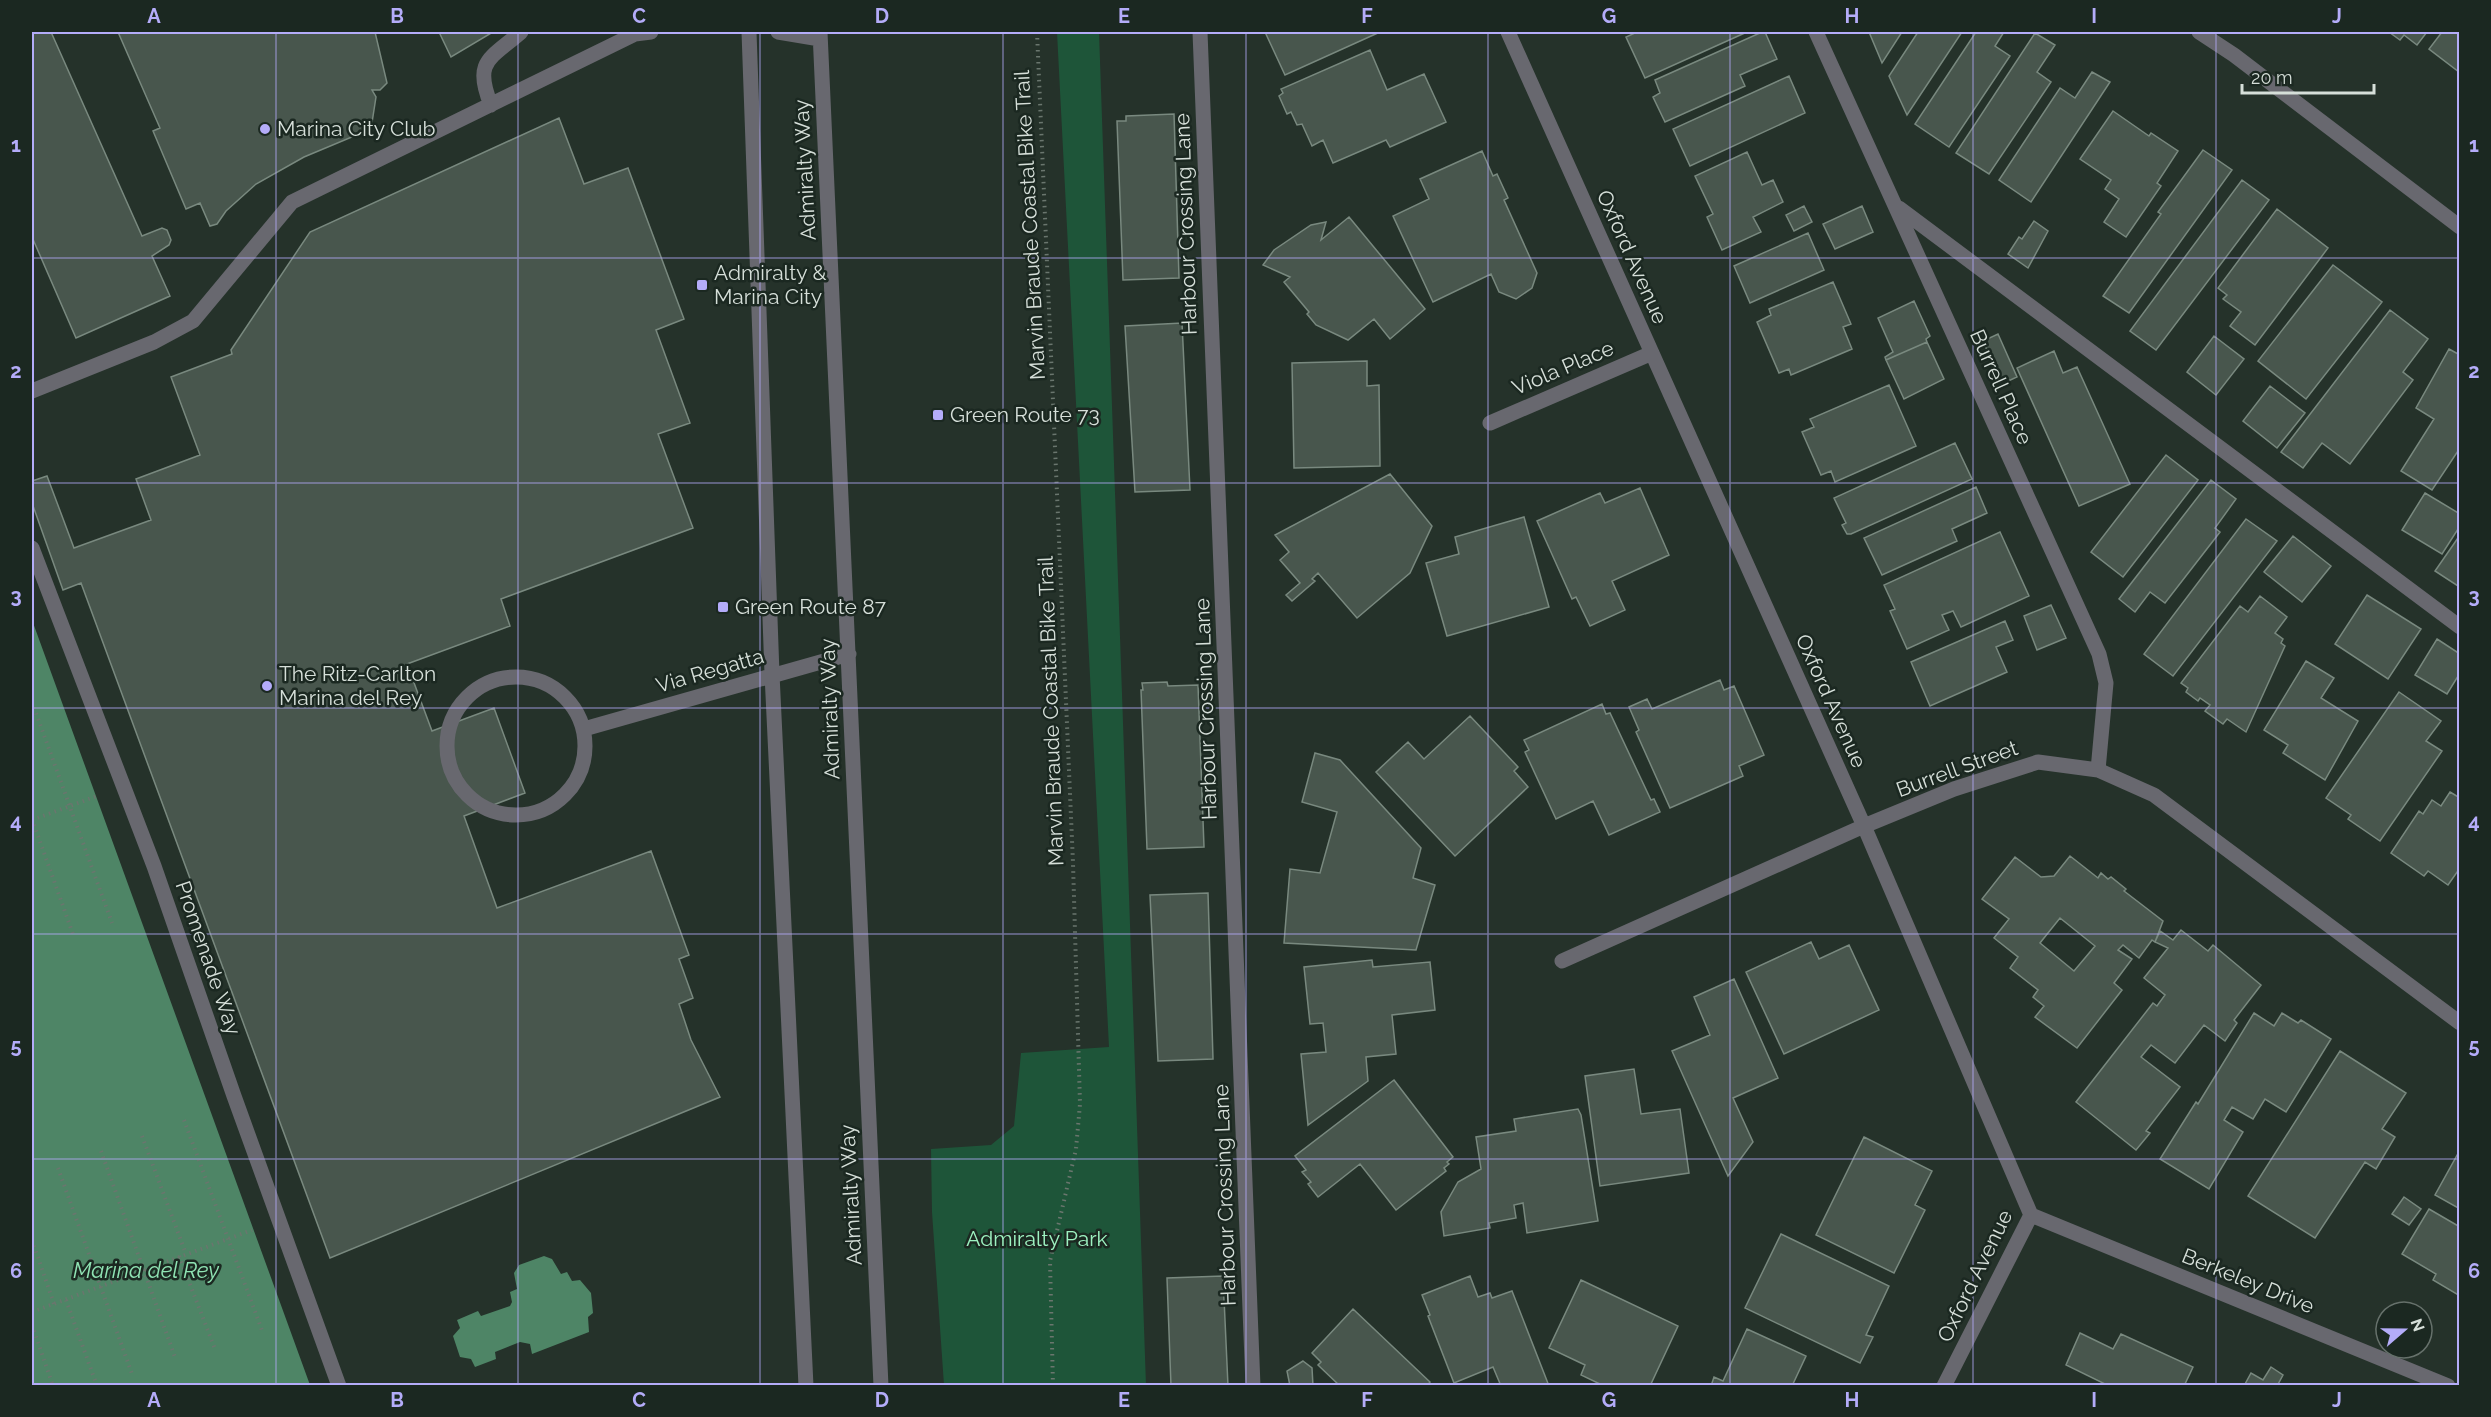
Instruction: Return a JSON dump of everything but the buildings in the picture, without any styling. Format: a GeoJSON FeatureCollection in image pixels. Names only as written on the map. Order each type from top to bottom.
{"type":"FeatureCollection","features":[{"type":"Feature","properties":{"kind":"street"},"geometry":{"type":"LineString","coordinates":[[491,105],[483,86],[482,72],[488,60],[521,32]]}},
{"type":"Feature","properties":{"kind":"street"},"geometry":{"type":"LineString","coordinates":[[32,391],[154,342],[193,321],[292,202],[635,34],[651,32]]}},
{"type":"Feature","properties":{"kind":"street"},"geometry":{"type":"LineString","coordinates":[[748,32],[772,674],[806,1386]]}},
{"type":"Feature","properties":{"kind":"street"},"geometry":{"type":"LineString","coordinates":[[778,32],[820,35]]}},
{"type":"Feature","properties":{"kind":"street","name":"Harbour Crossing Lane"},"geometry":{"type":"LineString","coordinates":[[1200,32],[1253,1386]]}},
{"type":"Feature","properties":{"kind":"street","name":"Oxford Avenue"},"geometry":{"type":"LineString","coordinates":[[1508,32],[1864,826],[2031,1215],[1944,1386]]}},
{"type":"Feature","properties":{"kind":"street","name":"Burrell Place"},"geometry":{"type":"LineString","coordinates":[[1816,32],[2099,654],[2106,683],[2098,770]]}},
{"type":"Feature","properties":{"kind":"street"},"geometry":{"type":"LineString","coordinates":[[2199,32],[2234,55],[2460,227]]}},
{"type":"Feature","properties":{"kind":"street","name":"Admiralty Way"},"geometry":{"type":"LineString","coordinates":[[820,35],[881,1386]]}},
{"type":"Feature","properties":{"kind":"street"},"geometry":{"type":"LineString","coordinates":[[1897,207],[2460,627]]}},
{"type":"Feature","properties":{"kind":"street","name":"Viola Place"},"geometry":{"type":"LineString","coordinates":[[1490,423],[1652,353]]}},
{"type":"Feature","properties":{"kind":"street","name":"Promenade Way"},"geometry":{"type":"LineString","coordinates":[[32,548],[154,866],[339,1386]]}},
{"type":"Feature","properties":{"kind":"street","name":"Via Regatta"},"geometry":{"type":"LineString","coordinates":[[584,729],[849,654]]}},
{"type":"Feature","properties":{"kind":"street"},"geometry":{"type":"LineString","coordinates":[[514,677],[538,680],[564,697],[575,709],[584,729],[586,751],[581,772],[569,792],[553,806],[532,814],[510,816],[489,810],[471,798],[457,781],[448,759],[448,735],[456,712],[471,694],[491,681],[514,677]]}},
{"type":"Feature","properties":{"kind":"street","name":"Burrell Street"},"geometry":{"type":"LineString","coordinates":[[1562,961],[1864,826],[1954,789],[2038,762],[2098,770],[2154,795],[2460,1023]]}},
{"type":"Feature","properties":{"kind":"street","name":"Berkeley Drive"},"geometry":{"type":"LineString","coordinates":[[2031,1215],[2448,1386]]}},
{"type":"Feature","properties":{"kind":"path","name":"Marvin Braude Coastal Bike Trail"},"geometry":{"type":"LineString","coordinates":[[1037,32],[1073,851],[1080,1104],[1076,1149],[1050,1261],[1053,1386]]}},
{"type":"Feature","properties":{"kind":"path"},"geometry":{"type":"LineString","coordinates":[[32,702],[112,923]]}},
{"type":"Feature","properties":{"kind":"path"},"geometry":{"type":"LineString","coordinates":[[74,937],[32,819],[106,793]]}},
{"type":"Feature","properties":{"kind":"path"},"geometry":{"type":"LineString","coordinates":[[184,1120],[263,1333]]}},
{"type":"Feature","properties":{"kind":"path"},"geometry":{"type":"LineString","coordinates":[[142,1136],[186,1254]]}},
{"type":"Feature","properties":{"kind":"path"},"geometry":{"type":"LineString","coordinates":[[100,1151],[176,1360]]}},
{"type":"Feature","properties":{"kind":"path"},"geometry":{"type":"LineString","coordinates":[[58,1168],[132,1374]]}},
{"type":"Feature","properties":{"kind":"path"},"geometry":{"type":"LineString","coordinates":[[32,1312],[256,1228]]}},
{"type":"Feature","properties":{"kind":"path"},"geometry":{"type":"LineString","coordinates":[[32,1240],[54,1304]]}},
{"type":"Feature","properties":{"kind":"path"},"geometry":{"type":"LineString","coordinates":[[179,1256],[215,1349]]}},
{"type":"Feature","properties":{"kind":"path"},"geometry":{"type":"LineString","coordinates":[[66,1300],[97,1386]]}},
{"type":"Feature","properties":{"kind":"path"},"geometry":{"type":"LineString","coordinates":[[32,1325],[53,1386]]}},
{"type":"Feature","properties":{"kind":"green space","name":"Admiralty Park"},"geometry":{"type":"Polygon","coordinates":[[[1057,32],[1099,32],[1146,1385],[944,1385],[932,1212],[931,1149],[991,1145],[1014,1126],[1021,1053],[1109,1047],[1057,32]]]}},
{"type":"Feature","properties":{"kind":"water","name":"Marina del Rey"},"geometry":{"type":"Polygon","coordinates":[[[32,620],[310,1385],[32,1385],[32,620]]]}},
{"type":"Feature","properties":{"kind":"water"},"geometry":{"type":"Polygon","coordinates":[[[544,1256],[552,1259],[561,1274],[567,1272],[572,1281],[580,1280],[591,1293],[593,1313],[588,1317],[589,1332],[532,1354],[530,1344],[520,1342],[495,1352],[496,1359],[475,1367],[471,1359],[460,1357],[453,1336],[460,1328],[457,1320],[478,1311],[481,1316],[510,1306],[512,1302],[510,1292],[517,1289],[514,1273],[519,1265],[544,1256]]]}},
{"type":"Feature","properties":{"kind":"place","name":"Marina City Club"},"geometry":{"type":"Point","coordinates":[265,129]}},
{"type":"Feature","properties":{"kind":"place","name":"Admiralty & Marina City"},"geometry":{"type":"Point","coordinates":[702,285]}},
{"type":"Feature","properties":{"kind":"place","name":"Green Route 73"},"geometry":{"type":"Point","coordinates":[938,415]}},
{"type":"Feature","properties":{"kind":"place","name":"Green Route 87"},"geometry":{"type":"Point","coordinates":[723,607]}},
{"type":"Feature","properties":{"kind":"place","name":"The Ritz-Carlton Marina del Rey"},"geometry":{"type":"Point","coordinates":[267,686]}}]}
